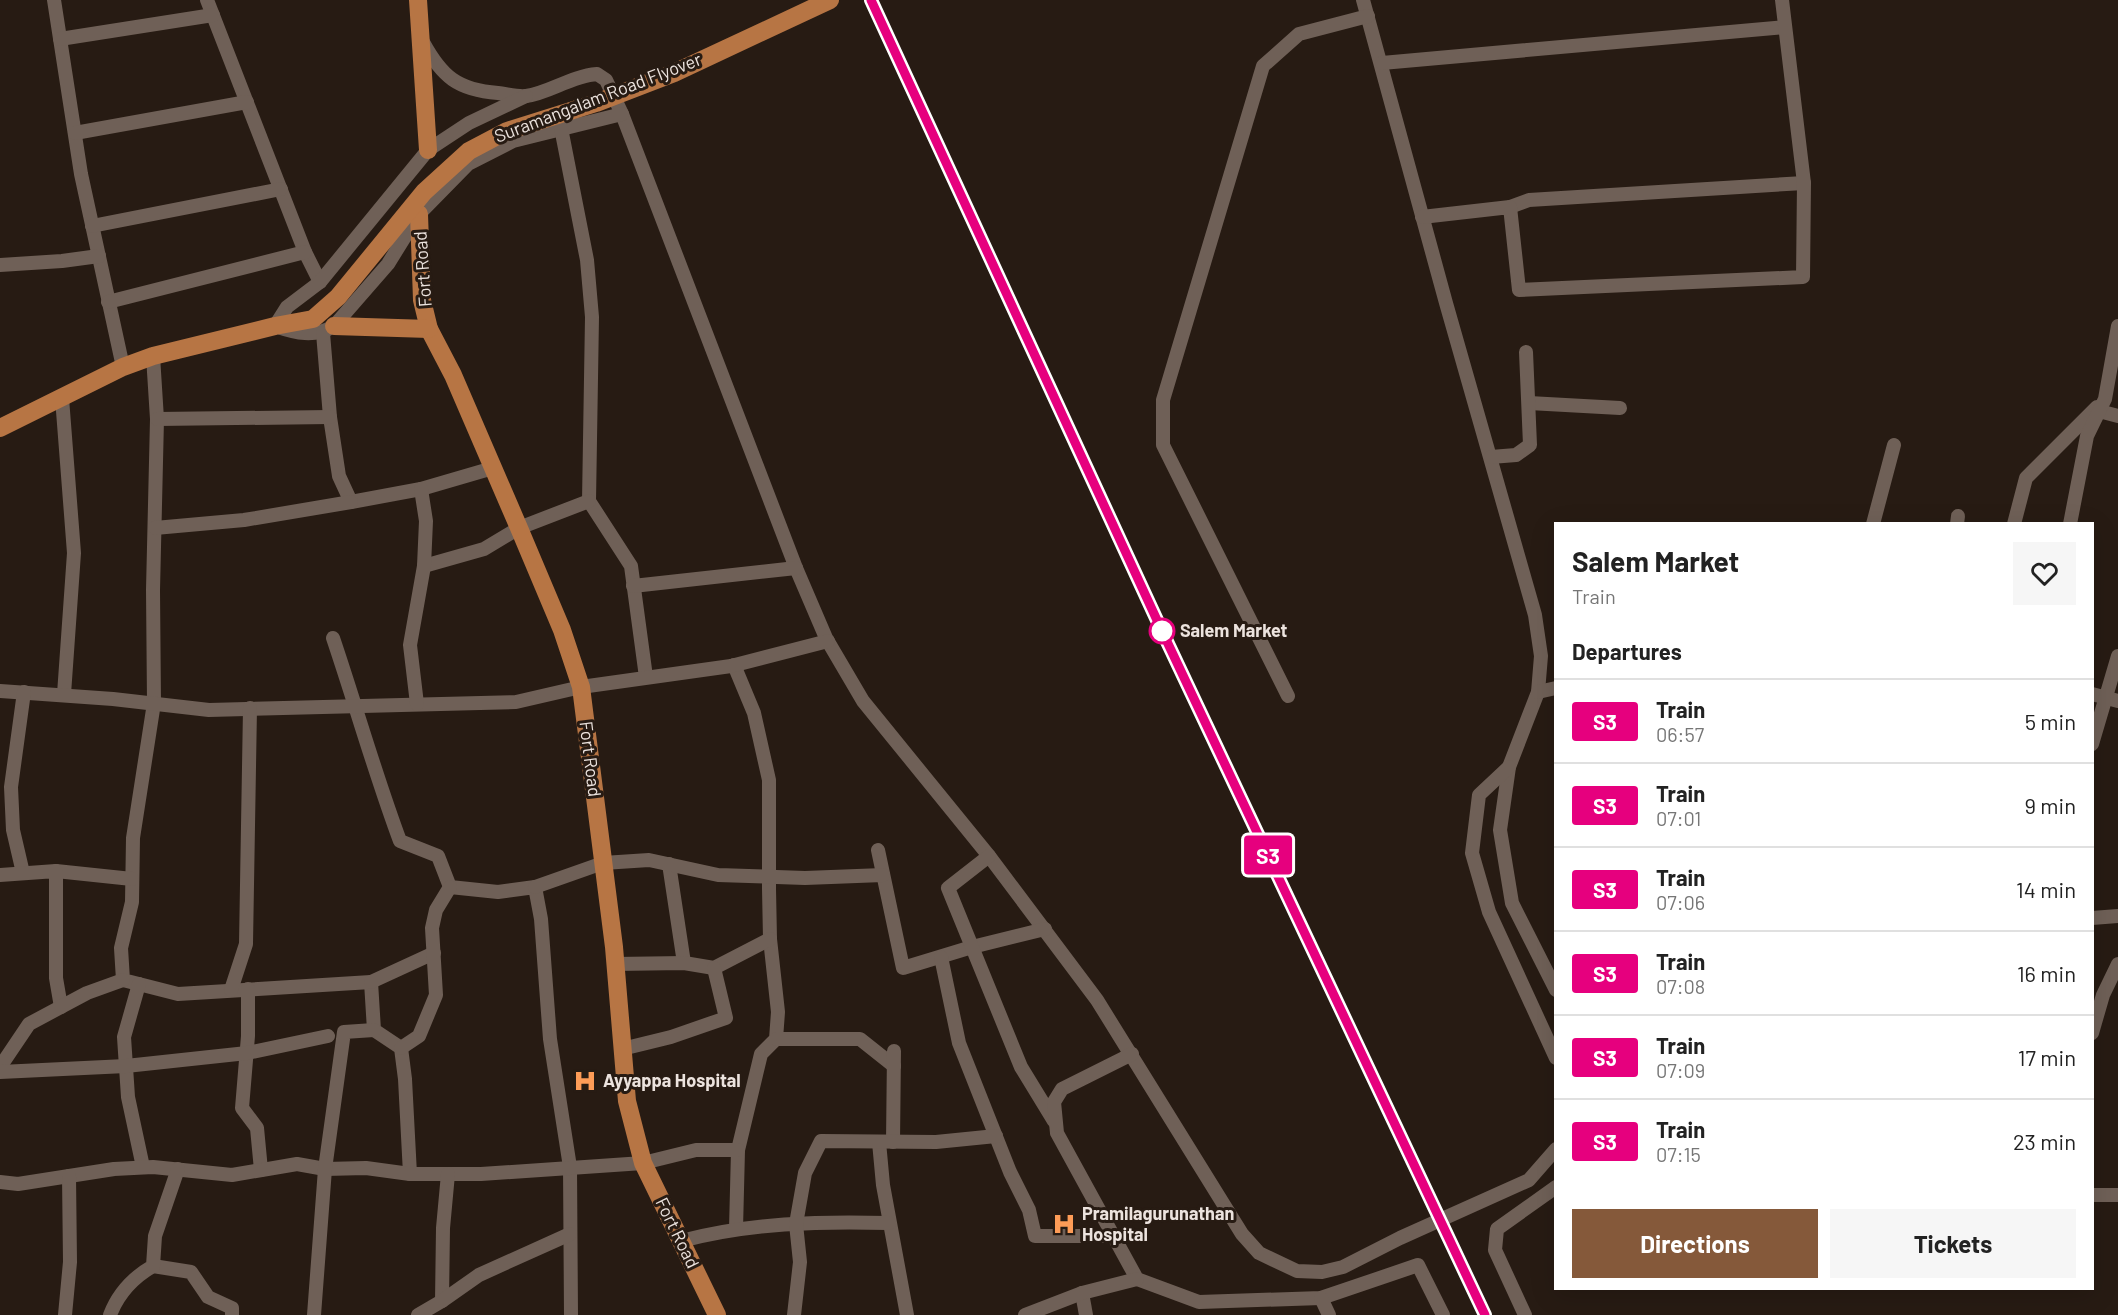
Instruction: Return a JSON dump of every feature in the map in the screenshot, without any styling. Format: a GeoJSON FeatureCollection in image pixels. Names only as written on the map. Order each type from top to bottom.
{"type":"FeatureCollection","features":[{"type":"Feature","properties":{"kind":"main road"},"geometry":{"type":"LineString","coordinates":[[418,0],[428,150]]}},
{"type":"Feature","properties":{"kind":"main road","name":"Suramangalam Road Flyover"},"geometry":{"type":"LineString","coordinates":[[319,322],[330,288],[416,184],[462,141],[502,120],[592,92],[670,62],[803,0]]}},
{"type":"Feature","properties":{"kind":"main road","name":"Suramangalam Road Flyover"},"geometry":{"type":"LineString","coordinates":[[0,428],[123,367],[153,356],[275,326],[319,322],[424,192],[469,151],[507,131],[596,103],[674,73],[830,0]]}},
{"type":"Feature","properties":{"kind":"main road","name":"Fort Road"},"geometry":{"type":"LineString","coordinates":[[419,214],[422,300],[429,329],[453,375],[519,528],[562,630],[581,687],[615,964],[627,1101],[643,1163],[717,1315]]}},
{"type":"Feature","properties":{"kind":"main road"},"geometry":{"type":"LineString","coordinates":[[319,322],[429,329]]}},
{"type":"Feature","properties":{"kind":"street"},"geometry":{"type":"LineString","coordinates":[[54,0],[92,226],[123,367]]}},
{"type":"Feature","properties":{"kind":"street"},"geometry":{"type":"LineString","coordinates":[[207,0],[305,252],[320,282]]}},
{"type":"Feature","properties":{"kind":"street"},"geometry":{"type":"LineString","coordinates":[[1363,0],[1535,615],[1541,656],[1538,692],[1509,767],[1500,830],[1512,903],[1554,986]]}},
{"type":"Feature","properties":{"kind":"street"},"geometry":{"type":"LineString","coordinates":[[1510,207],[1519,290],[1803,277],[1804,183],[1782,0]]}},
{"type":"Feature","properties":{"kind":"street"},"geometry":{"type":"LineString","coordinates":[[60,39],[213,15]]}},
{"type":"Feature","properties":{"kind":"street"},"geometry":{"type":"LineString","coordinates":[[1288,696],[1162,445],[1163,400],[1263,66],[1299,34],[1368,16]]}},
{"type":"Feature","properties":{"kind":"street"},"geometry":{"type":"LineString","coordinates":[[1382,63],[1785,27]]}},
{"type":"Feature","properties":{"kind":"street"},"geometry":{"type":"LineString","coordinates":[[421,38],[434,61],[453,80],[474,91],[526,96]]}},
{"type":"Feature","properties":{"kind":"street"},"geometry":{"type":"LineString","coordinates":[[622,114],[513,141],[468,165],[419,214],[388,264],[319,322],[300,334],[275,326],[287,307],[320,282],[428,150],[469,123],[526,96],[584,75],[597,74],[606,80],[622,114],[796,568],[828,641],[863,701],[1046,929],[1132,1054],[1242,1234],[1259,1253],[1297,1271],[1311,1273],[1344,1267],[1400,1238],[1529,1180],[1554,1151]]}},
{"type":"Feature","properties":{"kind":"street"},"geometry":{"type":"LineString","coordinates":[[75,133],[247,102]]}},
{"type":"Feature","properties":{"kind":"street"},"geometry":{"type":"LineString","coordinates":[[561,128],[587,260],[592,317],[589,501],[631,566],[646,677]]}},
{"type":"Feature","properties":{"kind":"street"},"geometry":{"type":"LineString","coordinates":[[1422,217],[1510,207],[1529,200],[1804,183]]}},
{"type":"Feature","properties":{"kind":"street"},"geometry":{"type":"LineString","coordinates":[[92,226],[280,189]]}},
{"type":"Feature","properties":{"kind":"street"},"geometry":{"type":"LineString","coordinates":[[108,302],[305,252]]}},
{"type":"Feature","properties":{"kind":"street"},"geometry":{"type":"LineString","coordinates":[[0,265],[99,256]]}},
{"type":"Feature","properties":{"kind":"street"},"geometry":{"type":"LineString","coordinates":[[319,322],[339,476],[351,502]]}},
{"type":"Feature","properties":{"kind":"street"},"geometry":{"type":"LineString","coordinates":[[2070,522],[2087,436],[2102,405],[2118,326]]}},
{"type":"Feature","properties":{"kind":"street"},"geometry":{"type":"LineString","coordinates":[[1491,457],[1516,454],[1530,445],[1526,352]]}},
{"type":"Feature","properties":{"kind":"street"},"geometry":{"type":"LineString","coordinates":[[123,980],[121,948],[132,902],[133,838],[154,703],[154,528],[158,419],[153,356]]}},
{"type":"Feature","properties":{"kind":"street"},"geometry":{"type":"LineString","coordinates":[[62,398],[74,553],[64,694]]}},
{"type":"Feature","properties":{"kind":"street"},"geometry":{"type":"LineString","coordinates":[[1529,403],[1620,408]]}},
{"type":"Feature","properties":{"kind":"street"},"geometry":{"type":"LineString","coordinates":[[2102,405],[2118,416]]}},
{"type":"Feature","properties":{"kind":"street"},"geometry":{"type":"LineString","coordinates":[[2015,522],[2026,478],[2102,405]]}},
{"type":"Feature","properties":{"kind":"street"},"geometry":{"type":"LineString","coordinates":[[158,419],[239,420],[330,417]]}},
{"type":"Feature","properties":{"kind":"street"},"geometry":{"type":"LineString","coordinates":[[1874,522],[1894,446]]}},
{"type":"Feature","properties":{"kind":"street"},"geometry":{"type":"LineString","coordinates":[[154,528],[244,520],[351,502],[421,489],[493,468]]}},
{"type":"Feature","properties":{"kind":"street"},"geometry":{"type":"LineString","coordinates":[[417,704],[410,645],[424,566],[426,521],[421,489]]}},
{"type":"Feature","properties":{"kind":"street"},"geometry":{"type":"LineString","coordinates":[[424,566],[484,549],[519,528],[589,501]]}},
{"type":"Feature","properties":{"kind":"street"},"geometry":{"type":"LineString","coordinates":[[633,586],[796,568]]}},
{"type":"Feature","properties":{"kind":"street"},"geometry":{"type":"LineString","coordinates":[[333,638],[356,705],[375,775],[400,841],[438,856],[450,887]]}},
{"type":"Feature","properties":{"kind":"street"},"geometry":{"type":"LineString","coordinates":[[0,690],[64,694],[209,710],[516,702],[581,687],[734,665],[828,641]]}},
{"type":"Feature","properties":{"kind":"street"},"geometry":{"type":"LineString","coordinates":[[2094,737],[2118,656]]}},
{"type":"Feature","properties":{"kind":"street"},"geometry":{"type":"LineString","coordinates":[[734,665],[754,713],[769,780],[770,939],[778,1012],[776,1040]]}},
{"type":"Feature","properties":{"kind":"street"},"geometry":{"type":"LineString","coordinates":[[1538,692],[1554,688]]}},
{"type":"Feature","properties":{"kind":"street"},"geometry":{"type":"LineString","coordinates":[[23,873],[6,787],[24,692]]}},
{"type":"Feature","properties":{"kind":"street"},"geometry":{"type":"LineString","coordinates":[[231,990],[246,944],[250,708]]}},
{"type":"Feature","properties":{"kind":"street"},"geometry":{"type":"LineString","coordinates":[[1509,767],[1479,795],[1472,853],[1489,912],[1554,1054]]}},
{"type":"Feature","properties":{"kind":"street"},"geometry":{"type":"LineString","coordinates":[[878,850],[903,968],[972,947],[1046,929]]}},
{"type":"Feature","properties":{"kind":"street"},"geometry":{"type":"LineString","coordinates":[[989,856],[948,888],[1021,1067],[1055,1122]]}},
{"type":"Feature","properties":{"kind":"street"},"geometry":{"type":"LineString","coordinates":[[450,887],[498,892],[535,887],[603,863],[649,860],[717,875],[769,877],[883,875]]}},
{"type":"Feature","properties":{"kind":"street"},"geometry":{"type":"LineString","coordinates":[[669,864],[684,963]]}},
{"type":"Feature","properties":{"kind":"street"},"geometry":{"type":"LineString","coordinates":[[0,875],[56,871],[132,879]]}},
{"type":"Feature","properties":{"kind":"street"},"geometry":{"type":"LineString","coordinates":[[56,871],[56,978],[61,1007]]}},
{"type":"Feature","properties":{"kind":"street"},"geometry":{"type":"LineString","coordinates":[[401,1048],[419,1036],[436,995],[432,928],[436,910],[450,887]]}},
{"type":"Feature","properties":{"kind":"street"},"geometry":{"type":"LineString","coordinates":[[535,887],[542,919],[550,1040],[570,1167],[571,1315]]}},
{"type":"Feature","properties":{"kind":"street"},"geometry":{"type":"LineString","coordinates":[[2094,918],[2118,916]]}},
{"type":"Feature","properties":{"kind":"street"},"geometry":{"type":"LineString","coordinates":[[615,964],[684,963],[714,968],[770,939]]}},
{"type":"Feature","properties":{"kind":"street"},"geometry":{"type":"LineString","coordinates":[[0,1066],[29,1024],[87,993],[123,980],[178,994],[370,982],[434,953]]}},
{"type":"Feature","properties":{"kind":"street"},"geometry":{"type":"LineString","coordinates":[[941,957],[959,1043],[1010,1172],[1029,1210],[1035,1236],[1112,1236]]}},
{"type":"Feature","properties":{"kind":"street"},"geometry":{"type":"LineString","coordinates":[[2094,1020],[2098,993],[2114,983],[2118,964]]}},
{"type":"Feature","properties":{"kind":"street"},"geometry":{"type":"LineString","coordinates":[[622,1048],[671,1037],[726,1018],[714,968]]}},
{"type":"Feature","properties":{"kind":"street"},"geometry":{"type":"LineString","coordinates":[[370,982],[374,1030]]}},
{"type":"Feature","properties":{"kind":"street"},"geometry":{"type":"LineString","coordinates":[[139,984],[124,1037],[128,1097],[144,1167]]}},
{"type":"Feature","properties":{"kind":"street"},"geometry":{"type":"LineString","coordinates":[[248,989],[247,1053],[242,1108],[257,1128],[261,1170]]}},
{"type":"Feature","properties":{"kind":"street"},"geometry":{"type":"LineString","coordinates":[[314,1315],[325,1168],[344,1032],[374,1030],[401,1048],[410,1174]]}},
{"type":"Feature","properties":{"kind":"street"},"geometry":{"type":"LineString","coordinates":[[0,1072],[126,1066],[247,1053],[328,1036]]}},
{"type":"Feature","properties":{"kind":"street"},"geometry":{"type":"LineString","coordinates":[[736,1229],[738,1150],[761,1054],[776,1040],[860,1039],[894,1066]]}},
{"type":"Feature","properties":{"kind":"street"},"geometry":{"type":"LineString","coordinates":[[894,1051],[886,1142],[889,1223],[907,1315]]}},
{"type":"Feature","properties":{"kind":"street"},"geometry":{"type":"LineString","coordinates":[[1132,1054],[1062,1089],[1054,1102],[1057,1133],[1137,1279]]}},
{"type":"Feature","properties":{"kind":"street"},"geometry":{"type":"LineString","coordinates":[[794,1315],[800,1262],[796,1224],[805,1173],[821,1141],[936,1142],[996,1136]]}},
{"type":"Feature","properties":{"kind":"street"},"geometry":{"type":"LineString","coordinates":[[0,1182],[18,1184],[144,1167],[232,1175],[297,1164],[325,1168],[366,1168],[410,1174],[448,1174],[643,1163],[696,1150],[738,1150]]}},
{"type":"Feature","properties":{"kind":"street"},"geometry":{"type":"LineString","coordinates":[[153,1266],[155,1236],[170,1199],[178,1169]]}},
{"type":"Feature","properties":{"kind":"street"},"geometry":{"type":"LineString","coordinates":[[442,1301],[443,1228],[448,1174]]}},
{"type":"Feature","properties":{"kind":"street"},"geometry":{"type":"LineString","coordinates":[[65,1315],[70,1262],[69,1176]]}},
{"type":"Feature","properties":{"kind":"street"},"geometry":{"type":"LineString","coordinates":[[1525,1315],[1495,1250],[1497,1229],[1554,1188]]}},
{"type":"Feature","properties":{"kind":"street"},"geometry":{"type":"LineString","coordinates":[[2094,1195],[2118,1195]]}},
{"type":"Feature","properties":{"kind":"street"},"geometry":{"type":"LineString","coordinates":[[681,1241],[736,1229],[842,1221],[889,1223]]}},
{"type":"Feature","properties":{"kind":"street"},"geometry":{"type":"LineString","coordinates":[[418,1315],[479,1275],[570,1234]]}},
{"type":"Feature","properties":{"kind":"street"},"geometry":{"type":"LineString","coordinates":[[1025,1315],[1082,1293],[1137,1279],[1198,1302],[1321,1298],[1418,1265],[1443,1315]]}},
{"type":"Feature","properties":{"kind":"street"},"geometry":{"type":"LineString","coordinates":[[110,1315],[123,1292],[140,1273],[153,1266],[191,1272],[208,1297],[232,1308],[232,1315]]}},
{"type":"Feature","properties":{"kind":"street"},"geometry":{"type":"LineString","coordinates":[[1082,1293],[1086,1315]]}},
{"type":"Feature","properties":{"kind":"street"},"geometry":{"type":"LineString","coordinates":[[1321,1298],[1329,1315]]}},
{"type":"Feature","properties":{"kind":"railway"},"geometry":{"type":"LineString","coordinates":[[871,0],[1162,631],[1485,1315]]}},
{"type":"Feature","properties":{"kind":"train","name":"S3"},"geometry":{"type":"LineString","coordinates":[[871,0],[1162,631],[1485,1315]]}},
{"type":"Feature","properties":{"kind":"place","name":"Salem Market"},"geometry":{"type":"Point","coordinates":[1162,631]}},
{"type":"Feature","properties":{"kind":"place","name":"Ayyappa Hospital"},"geometry":{"type":"Point","coordinates":[585,1081]}},
{"type":"Feature","properties":{"kind":"place","name":"Pramilagurunathan Hospital"},"geometry":{"type":"Point","coordinates":[1064,1224]}}]}
